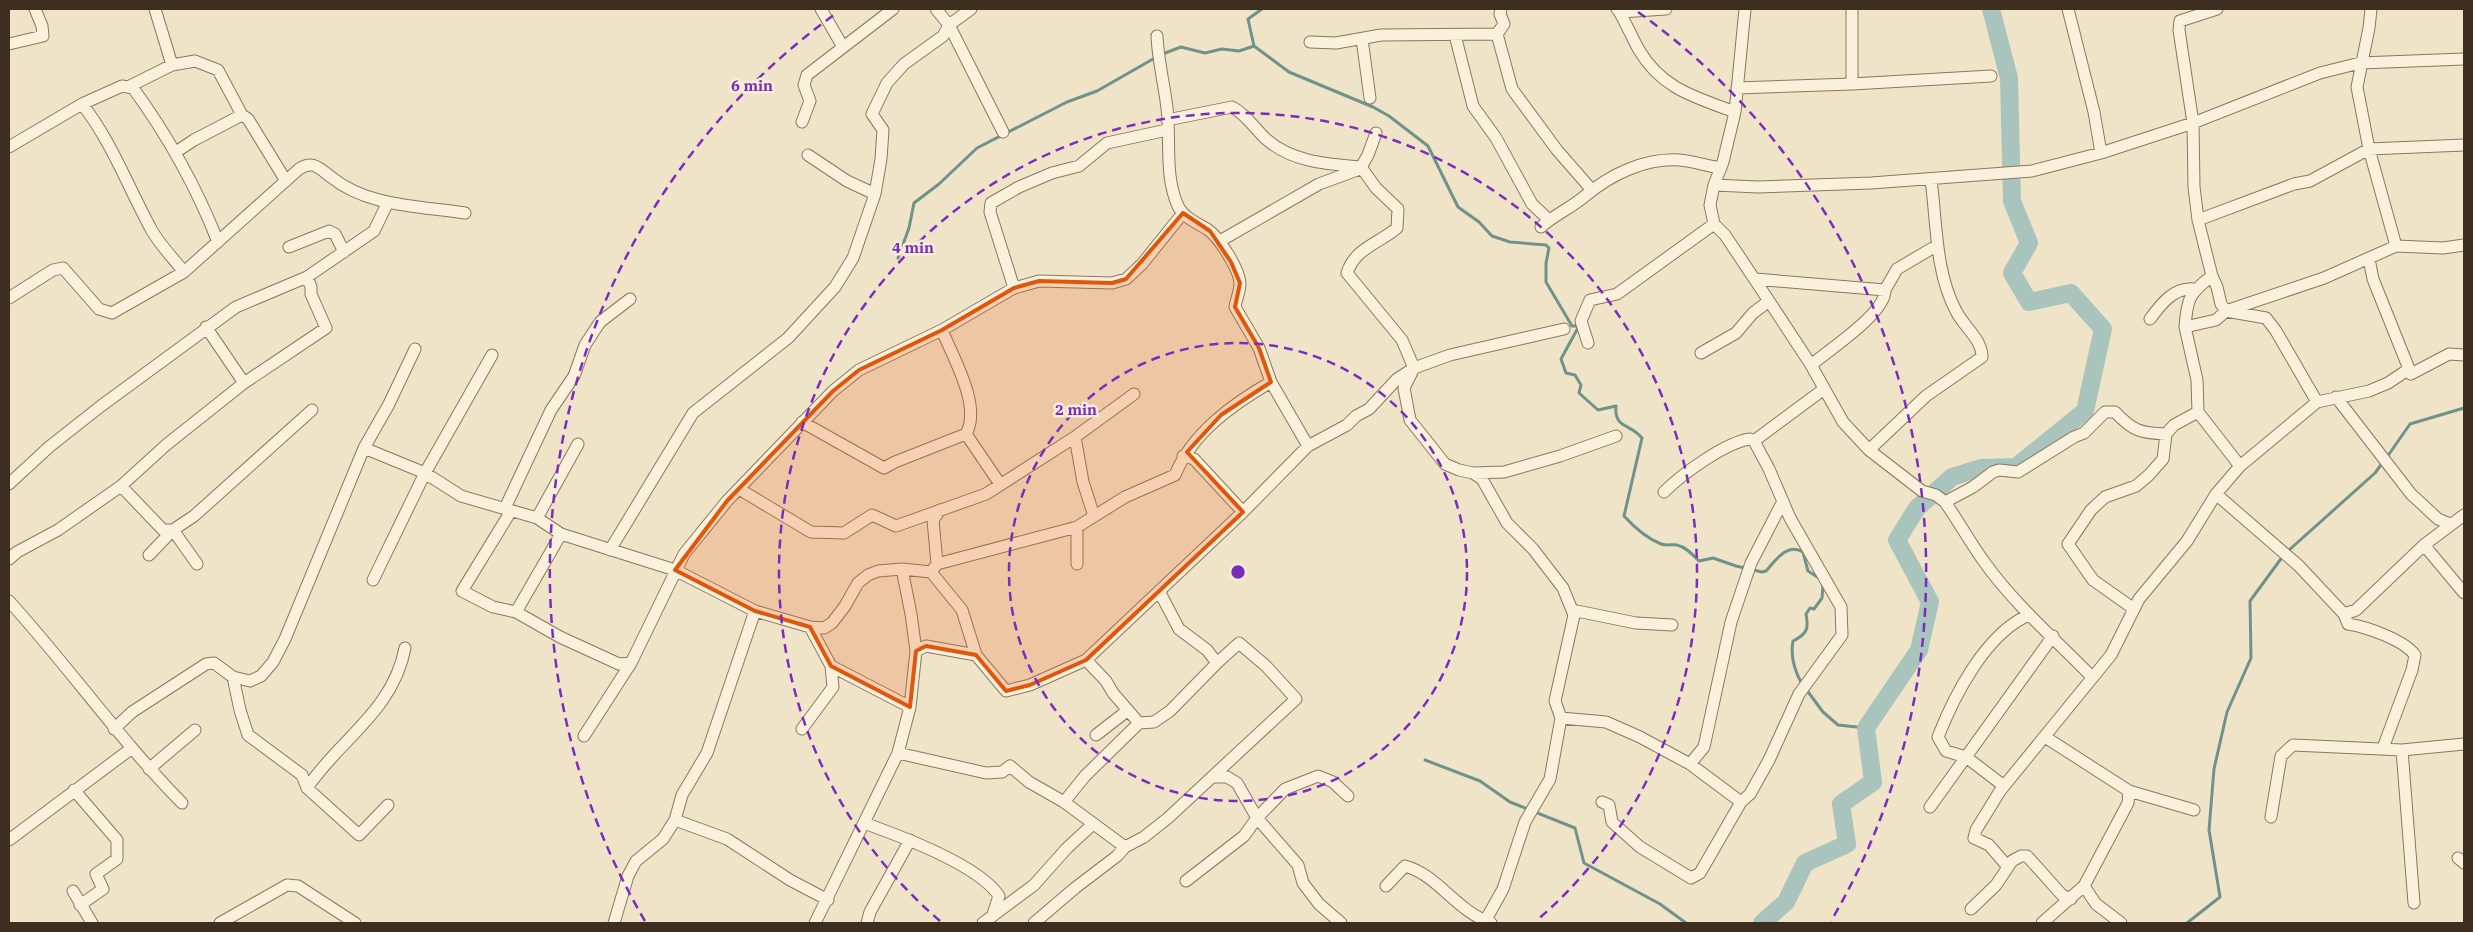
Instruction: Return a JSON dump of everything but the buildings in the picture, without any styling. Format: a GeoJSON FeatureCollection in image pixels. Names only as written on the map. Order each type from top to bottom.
{"type":"FeatureCollection","features":[{"type":"Feature","properties":{"kind":"street"},"geometry":{"type":"LineString","coordinates":[[9,44],[43,36],[42,26],[36,9]]}},
{"type":"Feature","properties":{"kind":"street"},"geometry":{"type":"LineString","coordinates":[[155,9],[172,65]]}},
{"type":"Feature","properties":{"kind":"street"},"geometry":{"type":"LineString","coordinates":[[822,9],[843,47]]}},
{"type":"Feature","properties":{"kind":"street"},"geometry":{"type":"LineString","coordinates":[[802,122],[810,100],[804,85],[807,75],[893,9]]}},
{"type":"Feature","properties":{"kind":"street"},"geometry":{"type":"LineString","coordinates":[[936,9],[948,25],[1003,132]]}},
{"type":"Feature","properties":{"kind":"street"},"geometry":{"type":"LineString","coordinates":[[610,550],[692,413],[788,338],[835,287],[853,258],[875,194],[881,159],[882,130],[872,114],[887,83],[904,64],[943,36],[948,25],[970,9]]}},
{"type":"Feature","properties":{"kind":"street"},"geometry":{"type":"LineString","coordinates":[[1497,34],[1504,24],[1500,14],[1501,9]]}},
{"type":"Feature","properties":{"kind":"street"},"geometry":{"type":"LineString","coordinates":[[1666,9],[1618,10],[1648,66],[1662,79],[1686,94],[1735,112]]}},
{"type":"Feature","properties":{"kind":"street"},"geometry":{"type":"LineString","coordinates":[[1745,9],[1735,112],[1710,204],[1714,224],[1769,300],[1810,365],[1842,422],[1869,450],[1922,491],[1940,499],[1984,563],[2029,615],[2053,636],[2092,677]]}},
{"type":"Feature","properties":{"kind":"street"},"geometry":{"type":"LineString","coordinates":[[1852,9],[1852,84]]}},
{"type":"Feature","properties":{"kind":"street"},"geometry":{"type":"LineString","coordinates":[[2068,9],[2094,112],[2101,153]]}},
{"type":"Feature","properties":{"kind":"street"},"geometry":{"type":"LineString","coordinates":[[2217,9],[2180,21],[2179,30],[2193,123],[2194,187],[2198,220],[2212,276],[2221,304],[2226,311],[2266,318],[2276,331],[2317,402]]}},
{"type":"Feature","properties":{"kind":"street"},"geometry":{"type":"LineString","coordinates":[[2370,9],[2369,28],[2360,63],[2357,87],[2369,149],[2396,246]]}},
{"type":"Feature","properties":{"kind":"street"},"geometry":{"type":"LineString","coordinates":[[1310,42],[1336,43],[1380,35],[1497,34]]}},
{"type":"Feature","properties":{"kind":"street"},"geometry":{"type":"LineString","coordinates":[[1497,34],[1512,88],[1557,150],[1591,189]]}},
{"type":"Feature","properties":{"kind":"street"},"geometry":{"type":"LineString","coordinates":[[1455,35],[1473,106],[1496,138],[1545,224],[1585,196],[1591,189],[1639,165],[1678,160],[1721,168]]}},
{"type":"Feature","properties":{"kind":"street"},"geometry":{"type":"LineString","coordinates":[[1157,36],[1158,59],[1168,109],[1167,125],[1172,189],[1183,213],[1210,231],[1220,241],[1240,283],[1235,307],[1259,348],[1271,382],[1308,446]]}},
{"type":"Feature","properties":{"kind":"street"},"geometry":{"type":"LineString","coordinates":[[1362,39],[1370,98]]}},
{"type":"Feature","properties":{"kind":"street"},"geometry":{"type":"LineString","coordinates":[[1714,185],[1758,187],[1931,180],[2032,171],[2101,153],[2193,123],[2320,73],[2360,63],[2464,59]]}},
{"type":"Feature","properties":{"kind":"street"},"geometry":{"type":"LineString","coordinates":[[128,87],[172,65],[195,61],[218,70],[242,115],[248,119],[286,181]]}},
{"type":"Feature","properties":{"kind":"street"},"geometry":{"type":"LineString","coordinates":[[1737,88],[1991,76]]}},
{"type":"Feature","properties":{"kind":"street"},"geometry":{"type":"LineString","coordinates":[[9,147],[82,104],[122,86],[133,88],[176,152],[205,208],[218,242]]}},
{"type":"Feature","properties":{"kind":"street"},"geometry":{"type":"LineString","coordinates":[[82,104],[93,118],[124,171],[151,230],[184,272]]}},
{"type":"Feature","properties":{"kind":"street"},"geometry":{"type":"LineString","coordinates":[[1014,288],[990,212],[991,203],[1019,187],[1052,173],[1079,166],[1107,144],[1232,107],[1241,111],[1263,137],[1280,151],[1315,163],[1361,167],[1376,188],[1398,209],[1397,228],[1362,251],[1351,261],[1347,273],[1402,340],[1414,368],[1404,388],[1410,420],[1445,464],[1458,470],[1473,473],[1504,472],[1560,456],[1616,436]]}},
{"type":"Feature","properties":{"kind":"street"},"geometry":{"type":"LineString","coordinates":[[176,152],[194,140],[242,115]]}},
{"type":"Feature","properties":{"kind":"street"},"geometry":{"type":"LineString","coordinates":[[1220,241],[1318,184],[1351,173],[1361,167],[1368,155],[1376,133]]}},
{"type":"Feature","properties":{"kind":"street"},"geometry":{"type":"LineString","coordinates":[[2198,220],[2294,184],[2310,181],[2369,149],[2464,145]]}},
{"type":"Feature","properties":{"kind":"street"},"geometry":{"type":"LineString","coordinates":[[808,155],[847,181],[875,194]]}},
{"type":"Feature","properties":{"kind":"street"},"geometry":{"type":"LineString","coordinates":[[9,298],[53,270],[63,268],[99,309],[112,313],[184,272],[303,166],[308,164],[315,164],[344,188],[364,197],[465,213]]}},
{"type":"Feature","properties":{"kind":"street"},"geometry":{"type":"LineString","coordinates":[[1869,450],[1926,396],[1982,357],[1982,350],[1957,313],[1948,294],[1936,246],[1931,180]]}},
{"type":"Feature","properties":{"kind":"street"},"geometry":{"type":"LineString","coordinates":[[9,484],[56,441],[236,307],[307,278],[374,231],[388,202]]}},
{"type":"Feature","properties":{"kind":"street"},"geometry":{"type":"LineString","coordinates":[[584,736],[631,663],[674,570],[684,554],[739,489],[833,391],[859,370],[942,330],[1014,288],[1039,281],[1112,283],[1126,279],[1142,264],[1183,213]]}},
{"type":"Feature","properties":{"kind":"street"},"geometry":{"type":"LineString","coordinates":[[1588,343],[1581,320],[1590,300],[1617,294],[1714,224]]}},
{"type":"Feature","properties":{"kind":"street"},"geometry":{"type":"LineString","coordinates":[[289,247],[329,231],[335,234],[344,252]]}},
{"type":"Feature","properties":{"kind":"street"},"geometry":{"type":"LineString","coordinates":[[2185,327],[2216,320],[2226,311],[2324,278],[2396,246],[2444,248],[2464,245]]}},
{"type":"Feature","properties":{"kind":"street"},"geometry":{"type":"LineString","coordinates":[[1810,365],[1874,314],[1886,298],[1885,290],[1897,269],[1936,246]]}},
{"type":"Feature","properties":{"kind":"street"},"geometry":{"type":"LineString","coordinates":[[2369,259],[2380,297],[2411,374]]}},
{"type":"Feature","properties":{"kind":"street"},"geometry":{"type":"LineString","coordinates":[[2212,276],[2194,289],[2187,302],[2185,327],[2197,380],[2198,412],[2240,466]]}},
{"type":"Feature","properties":{"kind":"street"},"geometry":{"type":"LineString","coordinates":[[9,559],[17,552],[58,530],[121,486],[166,445],[244,384],[326,328],[311,294],[311,287],[307,278]]}},
{"type":"Feature","properties":{"kind":"street"},"geometry":{"type":"LineString","coordinates":[[1755,279],[1885,290]]}},
{"type":"Feature","properties":{"kind":"street"},"geometry":{"type":"LineString","coordinates":[[2150,319],[2169,297],[2184,288],[2194,289]]}},
{"type":"Feature","properties":{"kind":"street"},"geometry":{"type":"LineString","coordinates":[[630,299],[600,322],[584,345],[574,376],[552,410],[508,509],[462,591],[493,607],[516,612],[560,637],[619,664],[631,663]]}},
{"type":"Feature","properties":{"kind":"street"},"geometry":{"type":"LineString","coordinates":[[1701,353],[1736,333],[1753,313],[1769,300]]}},
{"type":"Feature","properties":{"kind":"street"},"geometry":{"type":"LineString","coordinates":[[206,328],[244,384]]}},
{"type":"Feature","properties":{"kind":"street"},"geometry":{"type":"LineString","coordinates":[[940,510],[933,520],[934,568],[962,610],[976,655],[1006,691],[1030,685],[1086,660],[1243,512],[1308,446],[1347,425],[1356,416],[1369,409],[1397,379],[1414,368],[1450,355],[1564,329]]}},
{"type":"Feature","properties":{"kind":"street"},"geometry":{"type":"LineString","coordinates":[[802,422],[884,468],[966,434],[972,416],[969,398],[942,330]]}},
{"type":"Feature","properties":{"kind":"street"},"geometry":{"type":"LineString","coordinates":[[114,729],[132,712],[206,664],[214,663],[233,677],[250,681],[261,676],[273,662],[285,639],[364,448],[389,404],[415,349]]}},
{"type":"Feature","properties":{"kind":"street"},"geometry":{"type":"LineString","coordinates":[[2411,374],[2449,354],[2464,355]]}},
{"type":"Feature","properties":{"kind":"street"},"geometry":{"type":"LineString","coordinates":[[373,580],[425,473],[492,355]]}},
{"type":"Feature","properties":{"kind":"street"},"geometry":{"type":"LineString","coordinates":[[2008,867],[1989,846],[1974,838],[1976,830],[2004,786],[2046,737],[2111,655],[2139,599],[2187,541],[2216,494],[2240,466],[2317,402],[2370,391],[2388,383],[2406,370],[2411,374]]}},
{"type":"Feature","properties":{"kind":"street"},"geometry":{"type":"LineString","coordinates":[[364,448],[425,473],[461,496],[537,518],[561,534],[674,570],[755,610],[810,627],[824,628],[832,623],[858,584],[868,575],[878,571],[934,568],[1077,527],[1125,497],[1175,475],[1183,456],[1221,415],[1271,382]]}},
{"type":"Feature","properties":{"kind":"street"},"geometry":{"type":"LineString","coordinates":[[1754,441],[1824,389]]}},
{"type":"Feature","properties":{"kind":"street"},"geometry":{"type":"LineString","coordinates":[[739,489],[811,532],[844,533],[872,515],[896,526],[986,494],[1075,437],[1134,394]]}},
{"type":"Feature","properties":{"kind":"street"},"geometry":{"type":"LineString","coordinates":[[2336,397],[2411,494],[2438,520],[2450,524]]}},
{"type":"Feature","properties":{"kind":"street"},"geometry":{"type":"LineString","coordinates":[[149,555],[174,530],[194,516],[312,410]]}},
{"type":"Feature","properties":{"kind":"street"},"geometry":{"type":"LineString","coordinates":[[1940,499],[1999,470],[2018,472],[2074,437],[2084,433],[2105,412],[2115,412],[2130,428],[2144,433],[2166,434]]}},
{"type":"Feature","properties":{"kind":"street"},"geometry":{"type":"LineString","coordinates":[[2134,609],[2093,580],[2068,544],[2091,510],[2105,498],[2136,486],[2154,469],[2163,459],[2166,434],[2174,426],[2198,412]]}},
{"type":"Feature","properties":{"kind":"street"},"geometry":{"type":"LineString","coordinates":[[966,434],[1000,484]]}},
{"type":"Feature","properties":{"kind":"street"},"geometry":{"type":"LineString","coordinates":[[1075,437],[1083,482],[1094,516]]}},
{"type":"Feature","properties":{"kind":"street"},"geometry":{"type":"LineString","coordinates":[[1602,802],[1609,805],[1612,822],[1640,847],[1690,878],[1700,873],[1741,802],[1750,794],[1769,760],[1799,694],[1842,635],[1841,608],[1783,501],[1754,441],[1750,439],[1737,441],[1678,478],[1664,492]]}},
{"type":"Feature","properties":{"kind":"street"},"geometry":{"type":"LineString","coordinates":[[537,518],[578,444]]}},
{"type":"Feature","properties":{"kind":"street"},"geometry":{"type":"LineString","coordinates":[[1183,456],[1194,459],[1243,512]]}},
{"type":"Feature","properties":{"kind":"street"},"geometry":{"type":"LineString","coordinates":[[1386,886],[1405,866],[1419,870],[1464,910],[1487,923],[1503,889],[1525,822],[1550,779],[1561,718],[1555,701],[1574,615],[1564,588],[1533,549],[1507,523],[1482,480],[1473,473]]}},
{"type":"Feature","properties":{"kind":"street"},"geometry":{"type":"LineString","coordinates":[[121,486],[164,530],[174,530]]}},
{"type":"Feature","properties":{"kind":"street"},"geometry":{"type":"LineString","coordinates":[[2216,494],[2299,566],[2344,614],[2348,624],[2369,627],[2409,647],[2414,655],[2412,670],[2383,748]]}},
{"type":"Feature","properties":{"kind":"street"},"geometry":{"type":"LineString","coordinates":[[1690,764],[1704,747],[1731,622],[1750,569],[1783,501]]}},
{"type":"Feature","properties":{"kind":"street"},"geometry":{"type":"LineString","coordinates":[[2344,614],[2356,610],[2424,545],[2464,515]]}},
{"type":"Feature","properties":{"kind":"street"},"geometry":{"type":"LineString","coordinates":[[1077,527],[1077,564]]}},
{"type":"Feature","properties":{"kind":"street"},"geometry":{"type":"LineString","coordinates":[[174,530],[197,564]]}},
{"type":"Feature","properties":{"kind":"street"},"geometry":{"type":"LineString","coordinates":[[516,612],[561,534]]}},
{"type":"Feature","properties":{"kind":"street"},"geometry":{"type":"LineString","coordinates":[[2424,545],[2464,593]]}},
{"type":"Feature","properties":{"kind":"street"},"geometry":{"type":"LineString","coordinates":[[815,923],[828,900],[898,752],[910,708],[916,651],[912,614],[902,569]]}},
{"type":"Feature","properties":{"kind":"street"},"geometry":{"type":"LineString","coordinates":[[1160,591],[1179,629],[1207,650],[1218,663]]}},
{"type":"Feature","properties":{"kind":"street"},"geometry":{"type":"LineString","coordinates":[[9,601],[45,640],[114,729],[149,770],[182,803]]}},
{"type":"Feature","properties":{"kind":"street"},"geometry":{"type":"LineString","coordinates":[[614,923],[628,876],[636,862],[663,839],[675,820],[682,795],[707,753],[755,610]]}},
{"type":"Feature","properties":{"kind":"street"},"geometry":{"type":"LineString","coordinates":[[1572,610],[1636,623],[1672,625]]}},
{"type":"Feature","properties":{"kind":"street"},"geometry":{"type":"LineString","coordinates":[[2004,786],[1966,757],[1946,751],[1938,737],[1963,683],[1995,641],[2021,619],[2029,615]]}},
{"type":"Feature","properties":{"kind":"street"},"geometry":{"type":"LineString","coordinates":[[802,730],[833,687],[831,666],[810,627]]}},
{"type":"Feature","properties":{"kind":"street"},"geometry":{"type":"LineString","coordinates":[[1930,807],[2053,636]]}},
{"type":"Feature","properties":{"kind":"street"},"geometry":{"type":"LineString","coordinates":[[1034,923],[1117,856],[1125,847],[1156,827],[1296,699],[1266,666],[1239,643],[1170,711],[1154,722],[1140,723],[1085,776],[1064,802]]}},
{"type":"Feature","properties":{"kind":"street"},"geometry":{"type":"LineString","coordinates":[[916,651],[926,646],[976,655]]}},
{"type":"Feature","properties":{"kind":"street"},"geometry":{"type":"LineString","coordinates":[[306,788],[316,774],[383,703],[402,666],[405,648]]}},
{"type":"Feature","properties":{"kind":"street"},"geometry":{"type":"LineString","coordinates":[[1086,660],[1106,681],[1127,711],[1140,723]]}},
{"type":"Feature","properties":{"kind":"street"},"geometry":{"type":"LineString","coordinates":[[831,666],[910,708]]}},
{"type":"Feature","properties":{"kind":"street"},"geometry":{"type":"LineString","coordinates":[[233,677],[248,735],[302,775],[306,788],[359,834],[388,805]]}},
{"type":"Feature","properties":{"kind":"street"},"geometry":{"type":"LineString","coordinates":[[1096,735],[1127,711]]}},
{"type":"Feature","properties":{"kind":"street"},"geometry":{"type":"LineString","coordinates":[[1561,718],[1606,722],[1640,737],[1690,764],[1741,802]]}},
{"type":"Feature","properties":{"kind":"street"},"geometry":{"type":"LineString","coordinates":[[149,770],[195,730]]}},
{"type":"Feature","properties":{"kind":"street"},"geometry":{"type":"LineString","coordinates":[[2046,737],[2129,790],[2194,810]]}},
{"type":"Feature","properties":{"kind":"street"},"geometry":{"type":"LineString","coordinates":[[2271,817],[2281,756],[2293,745],[2402,750],[2464,744]]}},
{"type":"Feature","properties":{"kind":"street"},"geometry":{"type":"LineString","coordinates":[[9,840],[132,748]]}},
{"type":"Feature","properties":{"kind":"street"},"geometry":{"type":"LineString","coordinates":[[2402,750],[2414,903]]}},
{"type":"Feature","properties":{"kind":"street"},"geometry":{"type":"LineString","coordinates":[[898,752],[986,773],[1002,772],[1010,766],[1029,782],[1064,802],[1125,847]]}},
{"type":"Feature","properties":{"kind":"street"},"geometry":{"type":"LineString","coordinates":[[1186,882],[1244,836],[1257,818],[1285,789],[1318,776],[1333,782],[1348,796]]}},
{"type":"Feature","properties":{"kind":"street"},"geometry":{"type":"LineString","coordinates":[[1212,777],[1227,777],[1236,783],[1257,818],[1298,865],[1303,883],[1319,904],[1341,923]]}},
{"type":"Feature","properties":{"kind":"street"},"geometry":{"type":"LineString","coordinates":[[74,790],[117,840],[117,859],[96,874],[103,888],[80,905]]}},
{"type":"Feature","properties":{"kind":"street"},"geometry":{"type":"LineString","coordinates":[[2042,923],[2084,886],[2128,803],[2129,790]]}},
{"type":"Feature","properties":{"kind":"street"},"geometry":{"type":"LineString","coordinates":[[675,820],[726,839],[790,880],[828,900]]}},
{"type":"Feature","properties":{"kind":"street"},"geometry":{"type":"LineString","coordinates":[[864,823],[910,840],[983,878],[993,886],[1000,896],[993,914]]}},
{"type":"Feature","properties":{"kind":"street"},"geometry":{"type":"LineString","coordinates":[[983,923],[1034,885],[1067,848],[1093,824]]}},
{"type":"Feature","properties":{"kind":"street"},"geometry":{"type":"LineString","coordinates":[[867,923],[870,912],[910,840]]}},
{"type":"Feature","properties":{"kind":"street"},"geometry":{"type":"LineString","coordinates":[[1971,909],[1996,885],[2012,861],[2027,856],[2062,895],[2071,898]]}},
{"type":"Feature","properties":{"kind":"street"},"geometry":{"type":"LineString","coordinates":[[220,923],[287,885],[298,886],[354,923]]}},
{"type":"Feature","properties":{"kind":"street"},"geometry":{"type":"LineString","coordinates":[[2084,886],[2096,904],[2121,923]]}},
{"type":"Feature","properties":{"kind":"street"},"geometry":{"type":"LineString","coordinates":[[73,891],[92,923]]}},
{"type":"Feature","properties":{"kind":"highlighted area"},"geometry":{"type":"Polygon","coordinates":[[[1183,213],[1210,231],[1231,262],[1240,283],[1235,307],[1259,348],[1271,382],[1221,415],[1187,452],[1243,512],[1114,635],[1086,660],[1030,685],[1006,691],[976,655],[926,646],[916,651],[910,707],[831,666],[810,627],[755,611],[675,570],[727,501],[833,391],[859,370],[942,330],[1014,288],[1039,281],[1112,283],[1126,279],[1183,213]]]}},
{"type":"Feature","properties":{"kind":"waterway"},"geometry":{"type":"LineString","coordinates":[[1262,9],[1248,19],[1254,46],[1289,72],[1373,107],[1389,116],[1428,146],[1458,207],[1479,222],[1492,236],[1510,242],[1546,245],[1549,248],[1546,263],[1546,282],[1572,326],[1579,326],[1561,359],[1566,373],[1575,375],[1581,385],[1579,393],[1598,410],[1616,406],[1616,413],[1620,422],[1642,438],[1624,516],[1650,539],[1663,545],[1680,546],[1699,561],[1713,558],[1762,572],[1766,571],[1782,554],[1792,549],[1803,552],[1808,571],[1819,578]]}},
{"type":"Feature","properties":{"kind":"waterway"},"geometry":{"type":"LineString","coordinates":[[1762,923],[1786,902],[1805,863],[1847,844],[1841,804],[1873,782],[1866,728],[1919,650],[1930,602],[1897,540],[1917,508],[1952,477],[1981,468],[2016,467],[2085,411],[2103,329],[2071,293],[2029,302],[2012,273],[2029,243],[2012,201],[2009,78],[1991,9]]}},
{"type":"Feature","properties":{"kind":"waterway"},"geometry":{"type":"LineString","coordinates":[[898,258],[909,228],[914,203],[939,184],[977,148],[1067,102],[1097,91],[1160,55],[1181,47],[1205,53],[1222,49],[1239,51],[1254,46]]}},
{"type":"Feature","properties":{"kind":"waterway"},"geometry":{"type":"LineString","coordinates":[[2387,457],[2410,424],[2464,408]]}},
{"type":"Feature","properties":{"kind":"waterway"},"geometry":{"type":"LineString","coordinates":[[2288,551],[2375,473],[2383,462]]}},
{"type":"Feature","properties":{"kind":"waterway"},"geometry":{"type":"LineString","coordinates":[[2187,923],[2220,897],[2209,830],[2214,769],[2227,712],[2251,658],[2250,601],[2283,556]]}},
{"type":"Feature","properties":{"kind":"waterway"},"geometry":{"type":"LineString","coordinates":[[1802,684],[1793,663],[1793,641],[1806,630],[1806,614],[1810,608],[1814,609],[1822,598],[1823,586]]}},
{"type":"Feature","properties":{"kind":"waterway"},"geometry":{"type":"LineString","coordinates":[[1806,689],[1823,712],[1838,725],[1866,728]]}},
{"type":"Feature","properties":{"kind":"waterway"},"geometry":{"type":"LineString","coordinates":[[1425,760],[1480,781],[1510,802],[1575,828],[1584,863],[1660,904],[1686,923]]}}]}
